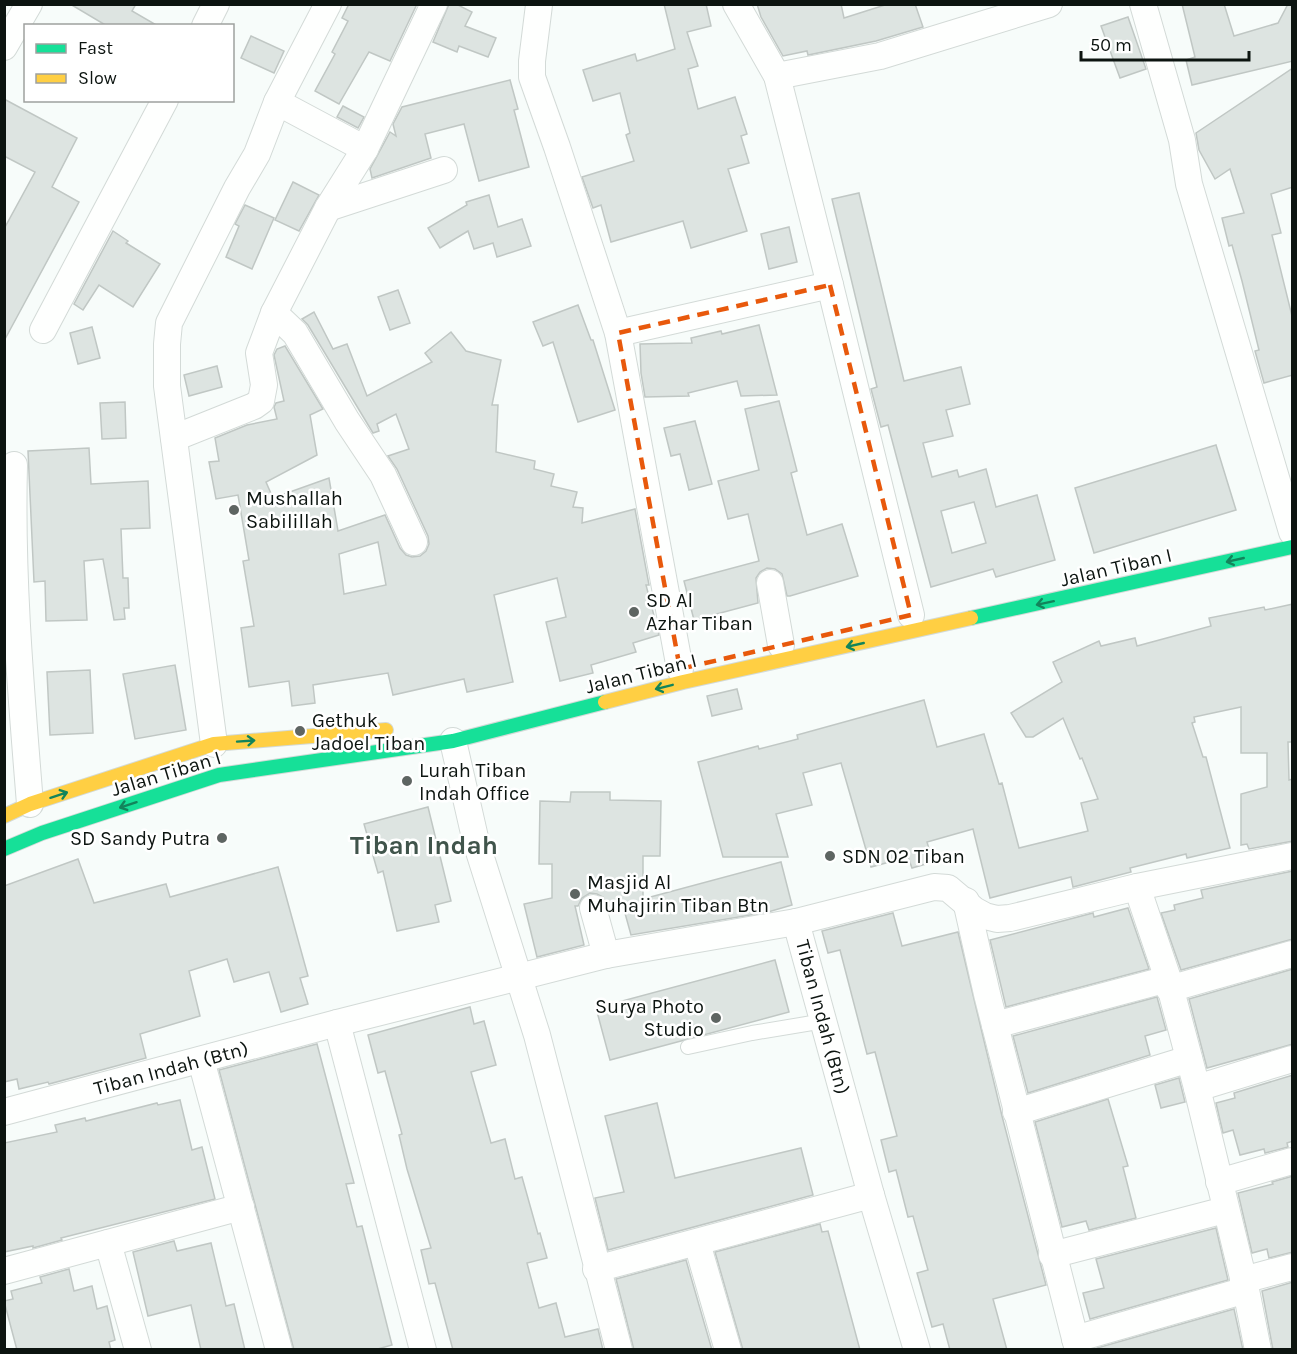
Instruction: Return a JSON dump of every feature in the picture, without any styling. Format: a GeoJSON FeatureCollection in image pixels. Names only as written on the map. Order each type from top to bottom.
{"type":"FeatureCollection","features":[{"type":"Feature","properties":{"kind":"street"},"geometry":{"type":"LineString","coordinates":[[4,47],[29,4]]}},
{"type":"Feature","properties":{"kind":"street"},"geometry":{"type":"LineString","coordinates":[[206,24],[216,4]]}},
{"type":"Feature","properties":{"kind":"street"},"geometry":{"type":"LineString","coordinates":[[217,759],[167,386],[169,323],[237,188],[257,154],[277,102],[328,4]]}},
{"type":"Feature","properties":{"kind":"street"},"geometry":{"type":"LineString","coordinates":[[174,438],[254,406],[261,400],[264,385],[259,353],[274,313],[328,208],[365,149],[434,4]]}},
{"type":"Feature","properties":{"kind":"street"},"geometry":{"type":"LineString","coordinates":[[736,4],[777,76],[911,615]]}},
{"type":"Feature","properties":{"kind":"street"},"geometry":{"type":"LineString","coordinates":[[777,76],[880,56],[1049,4]]}},
{"type":"Feature","properties":{"kind":"street"},"geometry":{"type":"LineString","coordinates":[[1143,4],[1182,140],[1189,184],[1289,532]]}},
{"type":"Feature","properties":{"kind":"street"},"geometry":{"type":"LineString","coordinates":[[539,5],[532,77],[618,333],[692,666]]}},
{"type":"Feature","properties":{"kind":"street"},"geometry":{"type":"LineString","coordinates":[[43,330],[164,102]]}},
{"type":"Feature","properties":{"kind":"street"},"geometry":{"type":"LineString","coordinates":[[277,102],[365,149]]}},
{"type":"Feature","properties":{"kind":"street"},"geometry":{"type":"LineString","coordinates":[[328,208],[444,171]]}},
{"type":"Feature","properties":{"kind":"street"},"geometry":{"type":"LineString","coordinates":[[618,333],[830,285]]}},
{"type":"Feature","properties":{"kind":"street"},"geometry":{"type":"LineString","coordinates":[[274,313],[295,333],[347,421],[377,466],[414,542]]}},
{"type":"Feature","properties":{"kind":"street"},"geometry":{"type":"LineString","coordinates":[[14,465],[12,530],[16,633],[30,804]]}},
{"type":"Feature","properties":{"kind":"street","name":"Jalan Tiban I"},"geometry":{"type":"LineString","coordinates":[[4,849],[217,759],[453,741],[683,682],[1293,547]]}},
{"type":"Feature","properties":{"kind":"street"},"geometry":{"type":"LineString","coordinates":[[770,583],[781,645]]}},
{"type":"Feature","properties":{"kind":"street","name":"Jalan Tiban I"},"geometry":{"type":"LineString","coordinates":[[559,700],[692,666]]}},
{"type":"Feature","properties":{"kind":"street","name":"Jalan Tiban I"},"geometry":{"type":"LineString","coordinates":[[4,816],[30,804],[217,759],[397,729]]}},
{"type":"Feature","properties":{"kind":"street"},"geometry":{"type":"LineString","coordinates":[[453,741],[476,842],[537,1035],[596,1269],[619,1350]]}},
{"type":"Feature","properties":{"kind":"street"},"geometry":{"type":"LineString","coordinates":[[796,922],[934,887],[948,888],[980,913],[997,919],[1011,918],[1137,887],[1293,856]]}},
{"type":"Feature","properties":{"kind":"street"},"geometry":{"type":"LineString","coordinates":[[1137,887],[1169,984],[1197,1088],[1258,1350]]}},
{"type":"Feature","properties":{"kind":"street"},"geometry":{"type":"LineString","coordinates":[[966,902],[1016,1112],[1076,1344],[1293,1267]]}},
{"type":"Feature","properties":{"kind":"street"},"geometry":{"type":"LineString","coordinates":[[593,908],[606,956]]}},
{"type":"Feature","properties":{"kind":"street","name":"Tiban Indah (Btn)"},"geometry":{"type":"LineString","coordinates":[[4,1112],[337,1023],[606,956],[796,922],[871,1195],[917,1350]]}},
{"type":"Feature","properties":{"kind":"street"},"geometry":{"type":"LineString","coordinates":[[995,1025],[1293,954]]}},
{"type":"Feature","properties":{"kind":"street"},"geometry":{"type":"LineString","coordinates":[[337,1023],[423,1350]]}},
{"type":"Feature","properties":{"kind":"street"},"geometry":{"type":"LineString","coordinates":[[1016,1112],[1189,1059]]}},
{"type":"Feature","properties":{"kind":"street"},"geometry":{"type":"LineString","coordinates":[[1197,1088],[1293,1059]]}},
{"type":"Feature","properties":{"kind":"street"},"geometry":{"type":"LineString","coordinates":[[201,1060],[279,1350]]}},
{"type":"Feature","properties":{"kind":"street"},"geometry":{"type":"LineString","coordinates":[[1219,1182],[1293,1161]]}},
{"type":"Feature","properties":{"kind":"street"},"geometry":{"type":"LineString","coordinates":[[596,1269],[871,1195]]}},
{"type":"Feature","properties":{"kind":"street"},"geometry":{"type":"LineString","coordinates":[[4,1271],[241,1207]]}},
{"type":"Feature","properties":{"kind":"street"},"geometry":{"type":"LineString","coordinates":[[1052,1255],[1225,1210]]}},
{"type":"Feature","properties":{"kind":"street"},"geometry":{"type":"LineString","coordinates":[[108,1243],[138,1350]]}},
{"type":"Feature","properties":{"kind":"street"},"geometry":{"type":"LineString","coordinates":[[697,1243],[728,1350]]}},
{"type":"Feature","properties":{"kind":"lane"},"geometry":{"type":"LineString","coordinates":[[688,1047],[824,1021]]}},
{"type":"Feature","properties":{"kind":"highlighted area"},"geometry":{"type":"Polygon","coordinates":[[[830,285],[911,615],[680,669],[618,333],[830,285]]]}},
{"type":"Feature","properties":{"kind":"building"},"geometry":{"type":"Polygon","coordinates":[[[70,4],[136,4],[132,11],[155,24],[104,24],[70,4]]]}},
{"type":"Feature","properties":{"kind":"building"},"geometry":{"type":"Polygon","coordinates":[[[349,4],[417,4],[390,61],[369,52],[339,104],[315,91],[335,54],[332,52],[348,21],[342,18],[349,4]]]}},
{"type":"Feature","properties":{"kind":"building"},"geometry":{"type":"Polygon","coordinates":[[[449,4],[456,4],[472,12],[465,26],[496,38],[488,57],[459,46],[457,52],[433,42],[449,4]]]}},
{"type":"Feature","properties":{"kind":"building"},"geometry":{"type":"Polygon","coordinates":[[[664,4],[706,4],[711,26],[687,32],[698,66],[688,69],[698,109],[735,97],[747,134],[741,136],[749,163],[728,169],[747,231],[691,248],[683,221],[611,242],[601,205],[593,208],[582,177],[634,161],[626,135],[630,133],[620,93],[593,101],[583,70],[635,54],[637,61],[675,49],[664,4]]]}},
{"type":"Feature","properties":{"kind":"building"},"geometry":{"type":"Polygon","coordinates":[[[757,4],[841,4],[844,18],[888,4],[915,4],[923,27],[876,41],[808,55],[807,51],[783,56],[761,17],[757,4]]]}},
{"type":"Feature","properties":{"kind":"building"},"geometry":{"type":"Polygon","coordinates":[[[1182,4],[1224,4],[1234,36],[1278,23],[1288,4],[1293,4],[1293,61],[1192,85],[1186,60],[1195,57],[1182,4]]]}},
{"type":"Feature","properties":{"kind":"building"},"geometry":{"type":"Polygon","coordinates":[[[1128,17],[1146,69],[1120,78],[1101,26],[1128,17]]]}},
{"type":"Feature","properties":{"kind":"building"},"geometry":{"type":"Polygon","coordinates":[[[251,36],[284,51],[274,73],[241,58],[251,36]]]}},
{"type":"Feature","properties":{"kind":"building"},"geometry":{"type":"Polygon","coordinates":[[[1293,68],[1293,187],[1271,194],[1281,233],[1272,235],[1293,320],[1293,375],[1264,383],[1255,351],[1259,350],[1242,281],[1232,245],[1229,246],[1222,218],[1244,213],[1230,169],[1215,179],[1199,150],[1196,133],[1293,68]]]}},
{"type":"Feature","properties":{"kind":"building"},"geometry":{"type":"Polygon","coordinates":[[[510,80],[518,109],[514,110],[529,167],[479,181],[464,124],[425,134],[431,158],[372,178],[370,169],[390,132],[396,136],[393,124],[402,107],[510,80]]]}},
{"type":"Feature","properties":{"kind":"building"},"geometry":{"type":"Polygon","coordinates":[[[4,99],[77,138],[52,187],[79,202],[4,341],[4,229],[35,172],[4,156],[4,99]]]}},
{"type":"Feature","properties":{"kind":"building"},"geometry":{"type":"Polygon","coordinates":[[[343,106],[364,117],[358,128],[337,117],[343,106]]]}},
{"type":"Feature","properties":{"kind":"building"},"geometry":{"type":"Polygon","coordinates":[[[293,182],[319,195],[299,231],[275,220],[293,182]]]}},
{"type":"Feature","properties":{"kind":"building"},"geometry":{"type":"Polygon","coordinates":[[[859,193],[904,381],[961,367],[970,404],[946,410],[953,436],[923,443],[932,477],[957,470],[959,477],[986,469],[996,507],[1037,495],[1055,560],[996,577],[993,569],[931,587],[888,425],[881,427],[871,389],[877,387],[832,199],[859,193]],[[974,502],[941,511],[952,553],[986,543],[974,502]]]}},
{"type":"Feature","properties":{"kind":"building"},"geometry":{"type":"Polygon","coordinates":[[[489,195],[498,227],[522,219],[531,246],[497,257],[493,243],[474,249],[468,231],[440,248],[428,228],[467,205],[466,202],[489,195]]]}},
{"type":"Feature","properties":{"kind":"building"},"geometry":{"type":"Polygon","coordinates":[[[245,205],[274,218],[252,269],[226,257],[239,226],[235,224],[245,205]]]}},
{"type":"Feature","properties":{"kind":"building"},"geometry":{"type":"Polygon","coordinates":[[[789,227],[797,262],[769,269],[761,234],[789,227]]]}},
{"type":"Feature","properties":{"kind":"building"},"geometry":{"type":"Polygon","coordinates":[[[113,231],[128,241],[126,243],[160,264],[133,307],[99,285],[83,310],[74,304],[113,231]]]}},
{"type":"Feature","properties":{"kind":"building"},"geometry":{"type":"Polygon","coordinates":[[[398,290],[410,323],[390,330],[378,297],[398,290]]]}},
{"type":"Feature","properties":{"kind":"building"},"geometry":{"type":"Polygon","coordinates":[[[578,305],[591,340],[593,340],[615,410],[578,422],[553,342],[543,346],[533,322],[578,305]]]}},
{"type":"Feature","properties":{"kind":"building"},"geometry":{"type":"Polygon","coordinates":[[[314,312],[333,349],[347,344],[367,396],[432,362],[425,353],[451,332],[466,351],[501,360],[492,405],[498,405],[496,452],[535,461],[534,469],[554,474],[551,486],[577,492],[573,507],[583,508],[582,523],[635,509],[649,585],[646,585],[659,635],[633,643],[636,652],[591,665],[593,673],[560,681],[546,622],[566,617],[557,578],[494,595],[513,682],[467,692],[464,679],[393,695],[388,673],[313,685],[315,703],[292,706],[289,681],[249,687],[241,628],[254,626],[243,561],[249,560],[238,495],[216,499],[209,462],[219,461],[215,438],[247,425],[277,419],[274,407],[276,403],[284,401],[274,355],[277,349],[285,346],[323,409],[310,415],[317,455],[266,482],[273,498],[329,478],[338,531],[385,515],[400,548],[406,555],[420,556],[429,544],[428,536],[397,469],[388,456],[409,449],[396,414],[377,424],[379,431],[373,433],[308,325],[302,319],[314,312]],[[378,542],[339,554],[344,594],[386,585],[378,542]]]}},
{"type":"Feature","properties":{"kind":"building"},"geometry":{"type":"Polygon","coordinates":[[[759,325],[777,395],[741,396],[737,381],[688,393],[689,396],[645,397],[640,344],[692,343],[691,338],[721,331],[722,334],[759,325]]]}},
{"type":"Feature","properties":{"kind":"building"},"geometry":{"type":"Polygon","coordinates":[[[92,327],[100,358],[78,364],[70,333],[92,327]]]}},
{"type":"Feature","properties":{"kind":"building"},"geometry":{"type":"Polygon","coordinates":[[[217,366],[222,387],[189,396],[184,375],[217,366]]]}},
{"type":"Feature","properties":{"kind":"building"},"geometry":{"type":"Polygon","coordinates":[[[779,401],[797,471],[791,473],[807,535],[842,524],[858,576],[787,596],[782,574],[775,569],[767,568],[756,578],[758,603],[694,620],[684,581],[759,561],[748,514],[728,519],[718,481],[759,470],[745,409],[779,401]]]}},
{"type":"Feature","properties":{"kind":"building"},"geometry":{"type":"Polygon","coordinates":[[[125,402],[126,438],[102,439],[100,403],[125,402]]]}},
{"type":"Feature","properties":{"kind":"building"},"geometry":{"type":"Polygon","coordinates":[[[695,421],[712,484],[689,490],[680,454],[671,456],[664,428],[695,421]]]}},
{"type":"Feature","properties":{"kind":"building"},"geometry":{"type":"Polygon","coordinates":[[[1216,445],[1236,510],[1094,553],[1075,488],[1216,445]]]}},
{"type":"Feature","properties":{"kind":"building"},"geometry":{"type":"Polygon","coordinates":[[[89,448],[91,484],[148,481],[150,528],[121,529],[123,578],[128,578],[129,608],[124,608],[125,619],[114,620],[103,559],[84,561],[87,620],[46,621],[45,581],[34,582],[28,451],[89,448]]]}},
{"type":"Feature","properties":{"kind":"building"},"geometry":{"type":"Polygon","coordinates":[[[1293,604],[1293,742],[1288,742],[1289,780],[1293,779],[1293,841],[1249,849],[1247,844],[1241,845],[1241,794],[1267,787],[1267,753],[1241,753],[1241,707],[1194,717],[1195,722],[1192,723],[1203,757],[1206,757],[1230,848],[1187,858],[1186,854],[1130,868],[1131,872],[1073,887],[1071,877],[990,898],[973,829],[927,842],[933,862],[912,868],[908,857],[871,867],[841,763],[803,773],[812,805],[776,814],[788,857],[723,857],[698,762],[758,746],[759,749],[798,739],[797,735],[924,700],[937,747],[984,734],[999,784],[1002,783],[1019,848],[1088,831],[1081,803],[1098,799],[1063,718],[1033,737],[1026,737],[1011,713],[1062,682],[1053,662],[1099,641],[1101,646],[1135,638],[1137,646],[1211,626],[1209,618],[1264,607],[1265,610],[1293,604]]]}},
{"type":"Feature","properties":{"kind":"building"},"geometry":{"type":"Polygon","coordinates":[[[175,665],[186,730],[135,739],[123,674],[175,665]]]}},
{"type":"Feature","properties":{"kind":"building"},"geometry":{"type":"Polygon","coordinates":[[[90,670],[93,733],[50,735],[47,672],[90,670]]]}},
{"type":"Feature","properties":{"kind":"building"},"geometry":{"type":"Polygon","coordinates":[[[737,689],[742,709],[712,716],[707,696],[737,689]]]}},
{"type":"Feature","properties":{"kind":"building"},"geometry":{"type":"Polygon","coordinates":[[[571,792],[610,792],[610,800],[661,801],[660,856],[643,856],[643,899],[781,862],[792,905],[768,912],[631,935],[623,906],[608,906],[603,897],[590,893],[582,898],[578,906],[575,906],[584,945],[537,957],[524,904],[552,898],[552,864],[539,864],[540,801],[570,802],[571,792]]]}},
{"type":"Feature","properties":{"kind":"building"},"geometry":{"type":"Polygon","coordinates":[[[428,807],[451,901],[435,905],[439,922],[397,931],[383,871],[378,873],[364,824],[428,807]]]}},
{"type":"Feature","properties":{"kind":"building"},"geometry":{"type":"Polygon","coordinates":[[[78,859],[94,903],[166,884],[170,897],[278,867],[308,976],[300,978],[308,1004],[281,1012],[269,972],[234,982],[227,959],[189,971],[200,1016],[140,1034],[146,1058],[49,1084],[48,1082],[19,1089],[17,1079],[4,1082],[4,886],[78,859]]]}},
{"type":"Feature","properties":{"kind":"building"},"geometry":{"type":"Polygon","coordinates":[[[1293,871],[1293,939],[1181,970],[1161,913],[1175,910],[1174,905],[1203,898],[1201,890],[1293,871]]]}},
{"type":"Feature","properties":{"kind":"building"},"geometry":{"type":"Polygon","coordinates":[[[1128,908],[1149,969],[1006,1007],[990,940],[1093,913],[1094,917],[1128,908]]]}},
{"type":"Feature","properties":{"kind":"building"},"geometry":{"type":"Polygon","coordinates":[[[893,913],[902,946],[958,932],[1002,1116],[1046,1285],[993,1299],[1007,1350],[950,1350],[943,1324],[932,1327],[917,1273],[928,1270],[913,1216],[908,1217],[896,1170],[889,1172],[881,1140],[897,1136],[875,1052],[867,1054],[840,950],[828,953],[822,931],[893,913]]]}},
{"type":"Feature","properties":{"kind":"building"},"geometry":{"type":"Polygon","coordinates":[[[775,960],[789,1012],[610,1060],[596,1008],[775,960]]]}},
{"type":"Feature","properties":{"kind":"building"},"geometry":{"type":"Polygon","coordinates":[[[1293,969],[1293,1044],[1207,1068],[1189,999],[1293,969]]]}},
{"type":"Feature","properties":{"kind":"building"},"geometry":{"type":"Polygon","coordinates":[[[1157,997],[1166,1030],[1145,1036],[1150,1055],[1028,1093],[1013,1036],[1157,997]]]}},
{"type":"Feature","properties":{"kind":"building"},"geometry":{"type":"Polygon","coordinates":[[[470,1007],[474,1024],[484,1021],[496,1065],[471,1072],[491,1143],[505,1139],[515,1179],[522,1177],[547,1258],[527,1263],[539,1308],[556,1303],[565,1337],[598,1329],[603,1350],[453,1350],[435,1283],[429,1284],[421,1250],[431,1248],[407,1169],[399,1135],[402,1134],[385,1071],[378,1073],[368,1035],[470,1007]]]}},
{"type":"Feature","properties":{"kind":"building"},"geometry":{"type":"Polygon","coordinates":[[[317,1044],[354,1183],[346,1184],[357,1227],[362,1226],[392,1345],[374,1350],[294,1350],[219,1070],[317,1044]]]}},
{"type":"Feature","properties":{"kind":"building"},"geometry":{"type":"Polygon","coordinates":[[[1293,1075],[1293,1141],[1287,1143],[1288,1147],[1265,1153],[1264,1149],[1240,1155],[1233,1130],[1223,1133],[1216,1103],[1235,1098],[1234,1093],[1293,1075]]]}},
{"type":"Feature","properties":{"kind":"building"},"geometry":{"type":"Polygon","coordinates":[[[1179,1078],[1185,1102],[1161,1108],[1155,1085],[1179,1078]]]}},
{"type":"Feature","properties":{"kind":"building"},"geometry":{"type":"Polygon","coordinates":[[[1108,1099],[1128,1166],[1123,1167],[1136,1218],[1089,1230],[1086,1221],[1062,1227],[1035,1122],[1108,1099]]]}},
{"type":"Feature","properties":{"kind":"building"},"geometry":{"type":"Polygon","coordinates":[[[180,1100],[192,1150],[202,1147],[215,1199],[61,1238],[62,1240],[33,1248],[33,1246],[4,1252],[4,1143],[57,1132],[55,1125],[85,1118],[86,1121],[157,1103],[158,1105],[180,1100]]]}},
{"type":"Feature","properties":{"kind":"building"},"geometry":{"type":"Polygon","coordinates":[[[657,1103],[675,1178],[801,1148],[813,1195],[608,1250],[595,1198],[624,1192],[605,1116],[657,1103]]]}},
{"type":"Feature","properties":{"kind":"building"},"geometry":{"type":"Polygon","coordinates":[[[1293,1176],[1293,1252],[1269,1258],[1267,1249],[1252,1253],[1238,1193],[1293,1176]]]}},
{"type":"Feature","properties":{"kind":"building"},"geometry":{"type":"Polygon","coordinates":[[[820,1224],[822,1232],[828,1231],[860,1350],[743,1350],[715,1252],[820,1224]]]}},
{"type":"Feature","properties":{"kind":"building"},"geometry":{"type":"Polygon","coordinates":[[[1216,1228],[1228,1280],[1090,1319],[1083,1293],[1104,1288],[1096,1259],[1216,1228]]]}},
{"type":"Feature","properties":{"kind":"building"},"geometry":{"type":"Polygon","coordinates":[[[174,1241],[177,1251],[211,1243],[226,1306],[234,1304],[245,1350],[201,1350],[191,1305],[148,1316],[133,1252],[174,1241]]]}},
{"type":"Feature","properties":{"kind":"building"},"geometry":{"type":"Polygon","coordinates":[[[686,1260],[712,1350],[634,1350],[616,1279],[686,1260]]]}},
{"type":"Feature","properties":{"kind":"building"},"geometry":{"type":"Polygon","coordinates":[[[69,1269],[74,1291],[92,1286],[97,1309],[107,1306],[115,1340],[109,1342],[111,1350],[17,1350],[4,1301],[13,1299],[11,1291],[42,1283],[40,1277],[69,1269]]]}},
{"type":"Feature","properties":{"kind":"building"},"geometry":{"type":"Polygon","coordinates":[[[1293,1282],[1293,1350],[1273,1350],[1262,1291],[1293,1282]]]}},
{"type":"Feature","properties":{"kind":"building"},"geometry":{"type":"Polygon","coordinates":[[[1234,1309],[1243,1350],[1097,1350],[1097,1348],[1234,1309]]]}},
{"type":"Feature","properties":{"kind":"traffic: fast"},"geometry":{"type":"LineString","coordinates":[[971,618],[1292,547]]}},
{"type":"Feature","properties":{"kind":"traffic: fast"},"geometry":{"type":"LineString","coordinates":[[4,849],[42,833],[219,775],[453,741],[605,702]]}},
{"type":"Feature","properties":{"kind":"traffic: slow"},"geometry":{"type":"LineString","coordinates":[[605,702],[683,682],[971,618]]}},
{"type":"Feature","properties":{"kind":"traffic: slow"},"geometry":{"type":"LineString","coordinates":[[4,816],[30,804],[214,744],[386,730]]}},
{"type":"Feature","properties":{"kind":"place","name":"Mushallah Sabilillah"},"geometry":{"type":"Point","coordinates":[234,510]}},
{"type":"Feature","properties":{"kind":"place","name":"SD Al Azhar Tiban"},"geometry":{"type":"Point","coordinates":[634,612]}},
{"type":"Feature","properties":{"kind":"place","name":"Gethuk Jadoel Tiban"},"geometry":{"type":"Point","coordinates":[300,731]}},
{"type":"Feature","properties":{"kind":"place","name":"Lurah Tiban Indah Office"},"geometry":{"type":"Point","coordinates":[407,781]}},
{"type":"Feature","properties":{"kind":"place","name":"SD Sandy Putra"},"geometry":{"type":"Point","coordinates":[222,838]}},
{"type":"Feature","properties":{"kind":"place","name":"SDN 02 Tiban"},"geometry":{"type":"Point","coordinates":[830,856]}},
{"type":"Feature","properties":{"kind":"place","name":"Masjid Al Muhajirin Tiban Btn"},"geometry":{"type":"Point","coordinates":[575,894]}},
{"type":"Feature","properties":{"kind":"place","name":"Surya Photo Studio"},"geometry":{"type":"Point","coordinates":[716,1018]}},
{"type":"Feature","properties":{"kind":"district","name":"Tiban Indah"},"geometry":{"type":"Point","coordinates":[424,845]}}]}
